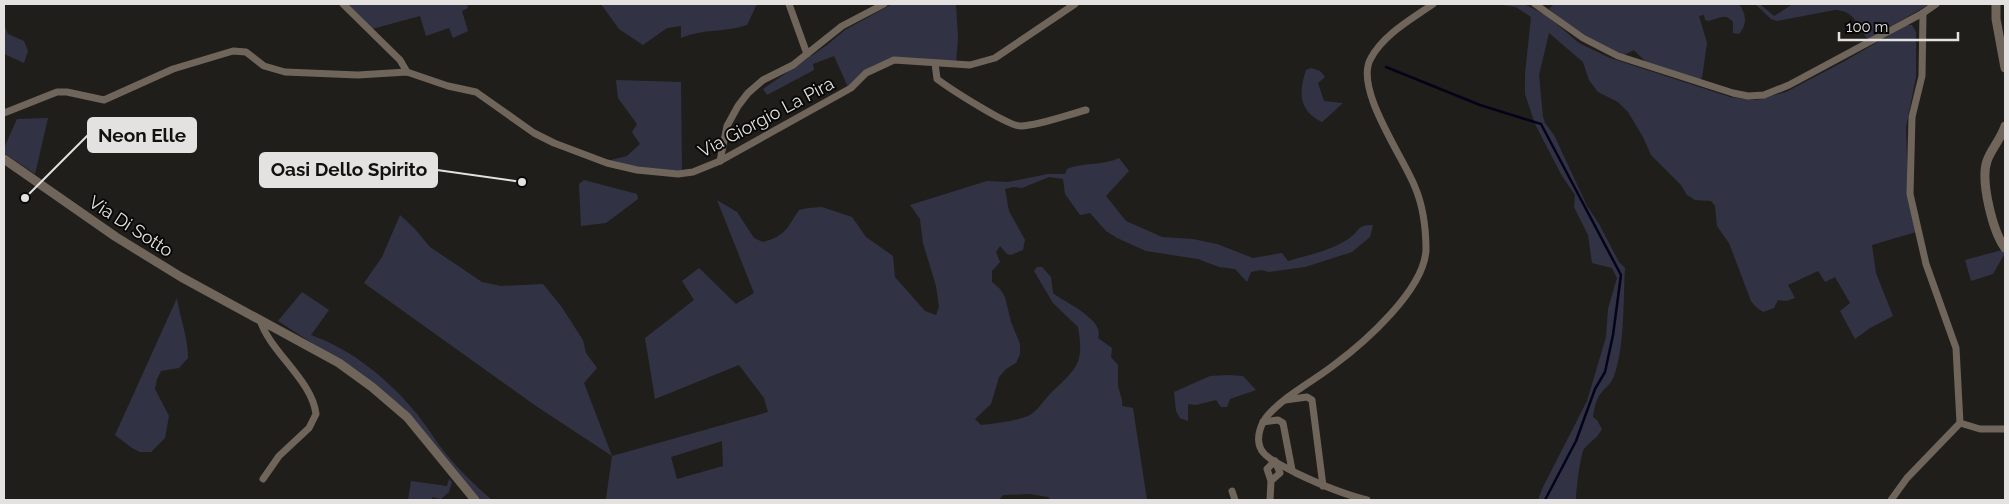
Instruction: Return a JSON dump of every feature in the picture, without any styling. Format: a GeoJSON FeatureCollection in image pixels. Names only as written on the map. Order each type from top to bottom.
{"type":"FeatureCollection","features":[{"type":"Feature","properties":{"kind":"street"},"geometry":{"type":"LineString","coordinates":[[4,113],[57,92],[67,92],[104,100],[173,69],[233,51],[246,52],[264,66],[285,72],[358,75],[407,72],[400,60],[343,4]]}},
{"type":"Feature","properties":{"kind":"street"},"geometry":{"type":"LineString","coordinates":[[789,4],[807,54]]}},
{"type":"Feature","properties":{"kind":"street"},"geometry":{"type":"LineString","coordinates":[[720,161],[727,126],[748,93],[763,80],[807,54],[842,26],[884,4]]}},
{"type":"Feature","properties":{"kind":"street","name":"Via Giorgio La Pira"},"geometry":{"type":"LineString","coordinates":[[407,72],[448,86],[476,92],[534,133],[574,151],[607,163],[637,170],[678,174],[705,169],[720,161],[851,88],[866,73],[881,65],[894,60],[970,65],[995,58],[1075,4]]}},
{"type":"Feature","properties":{"kind":"street"},"geometry":{"type":"LineString","coordinates":[[1367,500],[1323,486],[1292,470],[1264,453],[1258,439],[1266,417],[1285,400],[1333,366],[1369,336],[1405,297],[1422,271],[1426,251],[1425,225],[1421,205],[1415,186],[1382,122],[1368,79],[1367,68],[1370,58],[1382,43],[1434,4]]}},
{"type":"Feature","properties":{"kind":"street"},"geometry":{"type":"LineString","coordinates":[[1535,4],[1583,38],[1618,56],[1733,93],[1748,96],[1764,95],[1789,85],[1923,14],[1936,4]]}},
{"type":"Feature","properties":{"kind":"street"},"geometry":{"type":"LineString","coordinates":[[1996,4],[1996,19],[2005,68]]}},
{"type":"Feature","properties":{"kind":"street"},"geometry":{"type":"LineString","coordinates":[[1923,14],[1922,76],[1912,117],[1910,194],[1926,264],[1956,348],[1957,406],[1960,423]]}},
{"type":"Feature","properties":{"kind":"street"},"geometry":{"type":"LineString","coordinates":[[935,64],[937,78],[949,88],[1019,127],[1086,110]]}},
{"type":"Feature","properties":{"kind":"street"},"geometry":{"type":"LineString","coordinates":[[2005,126],[1986,162],[1985,188],[1999,240],[2005,248]]}},
{"type":"Feature","properties":{"kind":"street","name":"Via Di Sotto"},"geometry":{"type":"LineString","coordinates":[[4,159],[116,237],[181,277],[339,364],[372,387],[407,417],[475,500]]}},
{"type":"Feature","properties":{"kind":"street"},"geometry":{"type":"LineString","coordinates":[[260,320],[263,330],[312,399],[316,414],[309,428],[280,456],[263,479]]}},
{"type":"Feature","properties":{"kind":"street"},"geometry":{"type":"LineString","coordinates":[[1285,400],[1307,397],[1312,400],[1323,486]]}},
{"type":"Feature","properties":{"kind":"street"},"geometry":{"type":"LineString","coordinates":[[1263,422],[1278,420],[1283,423],[1292,470]]}},
{"type":"Feature","properties":{"kind":"street"},"geometry":{"type":"LineString","coordinates":[[1960,423],[1980,430],[2005,429]]}},
{"type":"Feature","properties":{"kind":"street"},"geometry":{"type":"LineString","coordinates":[[1890,500],[1907,478],[1960,423]]}},
{"type":"Feature","properties":{"kind":"street"},"geometry":{"type":"LineString","coordinates":[[1270,500],[1271,481],[1267,469],[1275,460]]}},
{"type":"Feature","properties":{"kind":"street"},"geometry":{"type":"LineString","coordinates":[[1232,491],[1235,500]]}},
{"type":"Feature","properties":{"kind":"shaded area"},"geometry":{"type":"Polygon","coordinates":[[[348,4],[467,4],[468,8],[462,11],[468,31],[453,38],[449,28],[426,36],[420,16],[372,29],[348,4]]]}},
{"type":"Feature","properties":{"kind":"shaded area"},"geometry":{"type":"Polygon","coordinates":[[[601,4],[757,4],[747,25],[698,33],[681,38],[681,26],[667,28],[643,45],[619,29],[601,4]]]}},
{"type":"Feature","properties":{"kind":"shaded area"},"geometry":{"type":"Polygon","coordinates":[[[892,4],[956,4],[958,38],[956,63],[894,58],[848,87],[834,56],[813,64],[814,70],[767,95],[763,89],[827,45],[845,30],[892,4]]]}},
{"type":"Feature","properties":{"kind":"shaded area"},"geometry":{"type":"Polygon","coordinates":[[[1496,4],[1524,4],[1546,15],[1579,43],[1610,58],[1730,97],[1756,100],[1786,92],[1907,25],[1912,25],[1916,32],[1916,77],[1906,127],[1908,193],[1916,232],[1872,245],[1876,273],[1893,316],[1870,328],[1855,339],[1840,311],[1850,303],[1835,277],[1825,282],[1818,271],[1788,285],[1795,298],[1786,301],[1778,300],[1774,308],[1763,312],[1756,307],[1751,301],[1729,243],[1717,226],[1715,206],[1711,201],[1695,200],[1687,195],[1681,185],[1651,155],[1628,112],[1618,102],[1598,92],[1589,80],[1583,62],[1549,33],[1539,75],[1543,117],[1554,135],[1587,206],[1619,262],[1625,268],[1622,335],[1618,361],[1613,379],[1600,394],[1596,404],[1593,417],[1602,429],[1584,449],[1578,474],[1576,500],[1538,500],[1587,401],[1606,337],[1608,309],[1617,278],[1612,268],[1592,263],[1588,235],[1574,207],[1575,195],[1562,176],[1535,124],[1525,94],[1525,74],[1531,17],[1516,7],[1496,4]]]}},
{"type":"Feature","properties":{"kind":"shaded area"},"geometry":{"type":"Polygon","coordinates":[[[1554,4],[1739,4],[1745,23],[1739,34],[1733,33],[1733,22],[1727,17],[1708,21],[1705,20],[1704,15],[1699,16],[1707,43],[1702,78],[1699,79],[1647,63],[1634,50],[1624,55],[1594,41],[1549,9],[1554,4]]]}},
{"type":"Feature","properties":{"kind":"shaded area"},"geometry":{"type":"Polygon","coordinates":[[[1755,4],[1760,4],[1774,16],[1793,4],[1930,4],[1868,39],[1852,16],[1842,11],[1835,10],[1777,21],[1771,19],[1755,4]]]}},
{"type":"Feature","properties":{"kind":"shaded area"},"geometry":{"type":"Polygon","coordinates":[[[4,25],[8,34],[24,41],[28,51],[24,63],[4,54],[4,25]]]}},
{"type":"Feature","properties":{"kind":"shaded area"},"geometry":{"type":"Polygon","coordinates":[[[1311,68],[1320,71],[1325,77],[1318,83],[1324,101],[1343,103],[1322,122],[1308,112],[1302,100],[1302,86],[1306,70],[1311,68]]]}},
{"type":"Feature","properties":{"kind":"shaded area"},"geometry":{"type":"Polygon","coordinates":[[[616,80],[681,82],[682,171],[635,167],[611,160],[627,156],[640,144],[632,132],[637,124],[618,98],[616,80]]]}},
{"type":"Feature","properties":{"kind":"shaded area"},"geometry":{"type":"Polygon","coordinates":[[[48,118],[35,174],[4,153],[4,148],[17,119],[48,118]]]}},
{"type":"Feature","properties":{"kind":"shaded area"},"geometry":{"type":"Polygon","coordinates":[[[1119,158],[1129,171],[1106,196],[1126,221],[1162,237],[1193,239],[1217,244],[1253,258],[1282,253],[1288,261],[1304,257],[1344,242],[1360,228],[1373,225],[1370,237],[1352,252],[1305,267],[1269,272],[1261,270],[1251,272],[1247,282],[1235,269],[1219,267],[1198,259],[1146,251],[1117,238],[1106,231],[1090,213],[1080,215],[1065,194],[1063,179],[1049,177],[1022,188],[1013,187],[1005,189],[1009,211],[1025,240],[1023,250],[1011,255],[1007,254],[1000,246],[996,252],[1000,262],[992,271],[992,282],[1005,297],[1011,322],[1020,344],[1020,354],[1016,363],[1006,369],[999,377],[991,404],[975,419],[981,425],[1010,421],[1028,416],[1037,409],[1076,366],[1080,350],[1078,327],[1053,303],[1034,271],[1037,267],[1042,267],[1051,277],[1053,293],[1090,318],[1096,324],[1099,331],[1098,338],[1112,348],[1111,357],[1118,365],[1118,386],[1122,406],[1133,408],[1147,500],[1051,500],[1048,497],[1030,494],[1003,495],[999,500],[606,499],[612,456],[768,412],[764,398],[739,365],[655,399],[645,338],[694,300],[682,281],[699,268],[736,304],[754,293],[717,200],[737,212],[754,238],[763,242],[782,234],[799,210],[822,207],[852,217],[866,237],[893,256],[895,277],[925,311],[936,315],[939,307],[936,286],[923,243],[920,219],[910,205],[987,181],[1008,182],[1048,174],[1065,174],[1067,169],[1073,167],[1119,158]],[[722,441],[671,457],[677,479],[723,466],[722,441]]]}},
{"type":"Feature","properties":{"kind":"shaded area"},"geometry":{"type":"Polygon","coordinates":[[[584,180],[637,194],[638,199],[606,223],[581,226],[579,184],[584,180]]]}},
{"type":"Feature","properties":{"kind":"shaded area"},"geometry":{"type":"Polygon","coordinates":[[[400,215],[430,247],[482,282],[501,286],[543,284],[561,306],[583,340],[586,353],[597,368],[584,383],[612,456],[536,406],[364,283],[382,257],[400,215]]]}},
{"type":"Feature","properties":{"kind":"shaded area"},"geometry":{"type":"Polygon","coordinates":[[[2002,250],[2005,253],[1993,274],[1971,281],[1965,260],[2002,250]]]}},
{"type":"Feature","properties":{"kind":"shaded area"},"geometry":{"type":"Polygon","coordinates":[[[302,292],[329,310],[311,335],[356,358],[395,389],[417,414],[457,467],[492,500],[481,500],[476,496],[404,408],[357,372],[278,321],[302,292]]]}},
{"type":"Feature","properties":{"kind":"shaded area"},"geometry":{"type":"Polygon","coordinates":[[[177,298],[187,342],[188,358],[179,368],[161,371],[155,389],[169,416],[165,438],[151,452],[140,452],[115,435],[177,298]]]}},
{"type":"Feature","properties":{"kind":"shaded area"},"geometry":{"type":"Polygon","coordinates":[[[1210,376],[1243,376],[1256,390],[1230,399],[1227,407],[1221,407],[1216,400],[1196,405],[1188,404],[1188,421],[1180,418],[1176,411],[1174,392],[1210,376]]]}},
{"type":"Feature","properties":{"kind":"shaded area"},"geometry":{"type":"Polygon","coordinates":[[[449,479],[452,482],[449,492],[441,499],[432,497],[432,500],[408,500],[411,481],[447,486],[449,479]]]}},
{"type":"Feature","properties":{"kind":"waterway"},"geometry":{"type":"LineString","coordinates":[[1386,67],[1480,105],[1541,124],[1621,275],[1613,335],[1605,372],[1595,389],[1576,441],[1545,500]]}},
{"type":"Feature","properties":{"kind":"place","name":"Oasi Dello Spirito"},"geometry":{"type":"Point","coordinates":[522,182]}},
{"type":"Feature","properties":{"kind":"place","name":"Neon Elle"},"geometry":{"type":"Point","coordinates":[25,198]}}]}
